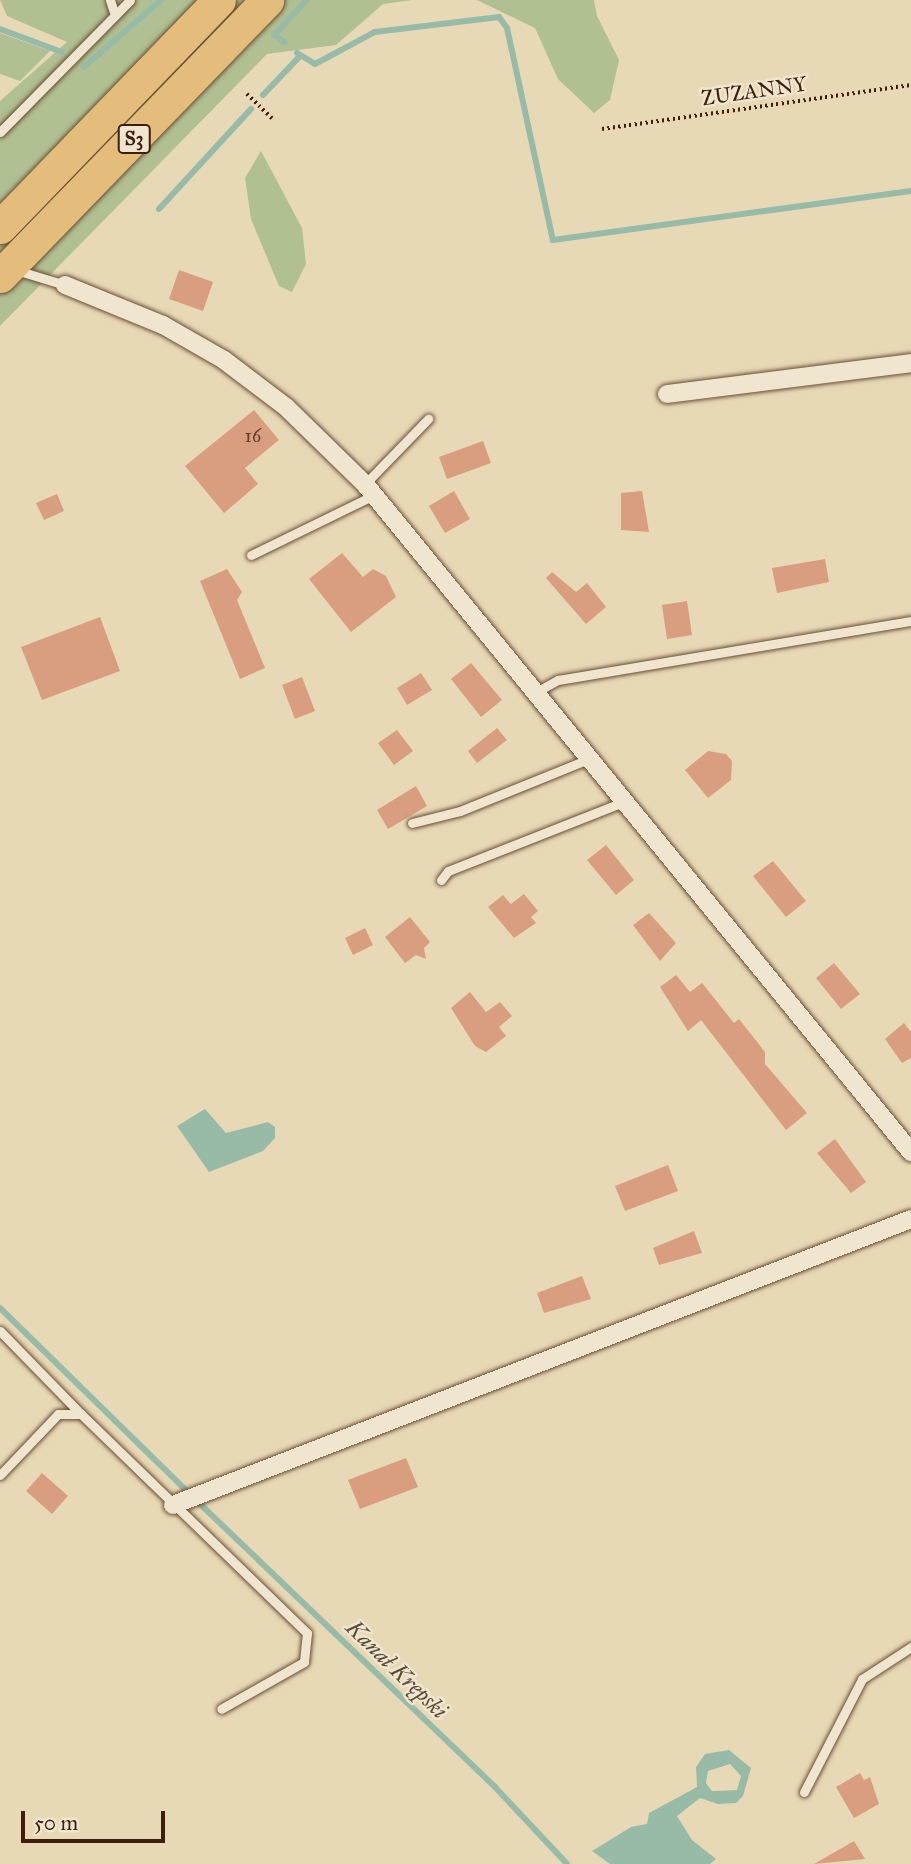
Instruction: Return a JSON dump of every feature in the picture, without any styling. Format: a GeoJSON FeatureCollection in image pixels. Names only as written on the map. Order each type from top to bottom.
{"type":"FeatureCollection","features":[{"type":"Feature","properties":{"kind":"highway","name":"S3"},"geometry":{"type":"LineString","coordinates":[[0,226],[219,0]]}},
{"type":"Feature","properties":{"kind":"highway","name":"S3"},"geometry":{"type":"LineString","coordinates":[[3,270],[267,0]]}},
{"type":"Feature","properties":{"kind":"street"},"geometry":{"type":"LineString","coordinates":[[65,285],[163,326],[224,360],[286,407],[370,490],[911,1152]]}},
{"type":"Feature","properties":{"kind":"street"},"geometry":{"type":"LineString","coordinates":[[667,394],[911,363]]}},
{"type":"Feature","properties":{"kind":"street"},"geometry":{"type":"LineString","coordinates":[[173,1505],[911,1219]]}},
{"type":"Feature","properties":{"kind":"lane"},"geometry":{"type":"LineString","coordinates":[[110,0],[115,15]]}},
{"type":"Feature","properties":{"kind":"lane"},"geometry":{"type":"LineString","coordinates":[[0,132],[130,0]]}},
{"type":"Feature","properties":{"kind":"lane"},"geometry":{"type":"LineString","coordinates":[[3,270],[65,285]]}},
{"type":"Feature","properties":{"kind":"lane"},"geometry":{"type":"LineString","coordinates":[[251,555],[370,490],[428,419]]}},
{"type":"Feature","properties":{"kind":"lane"},"geometry":{"type":"LineString","coordinates":[[536,692],[558,680],[911,621]]}},
{"type":"Feature","properties":{"kind":"lane"},"geometry":{"type":"LineString","coordinates":[[412,823],[460,811],[591,758]]}},
{"type":"Feature","properties":{"kind":"lane"},"geometry":{"type":"LineString","coordinates":[[441,880],[448,871],[626,801]]}},
{"type":"Feature","properties":{"kind":"lane"},"geometry":{"type":"LineString","coordinates":[[0,1331],[173,1505],[307,1633],[304,1662],[221,1709]]}},
{"type":"Feature","properties":{"kind":"lane"},"geometry":{"type":"LineString","coordinates":[[0,1475],[58,1414],[81,1413]]}},
{"type":"Feature","properties":{"kind":"lane"},"geometry":{"type":"LineString","coordinates":[[804,1792],[862,1679],[911,1647]]}},
{"type":"Feature","properties":{"kind":"path","name":"ZUZANNY"},"geometry":{"type":"LineString","coordinates":[[602,129],[911,85]]}},
{"type":"Feature","properties":{"kind":"path"},"geometry":{"type":"LineString","coordinates":[[247,94],[272,117]]}},
{"type":"Feature","properties":{"kind":"shaded area"},"geometry":{"type":"Polygon","coordinates":[[[0,0],[412,0],[383,4],[336,45],[267,54],[0,326],[0,101],[67,42],[7,16],[0,0]]]}},
{"type":"Feature","properties":{"kind":"shaded area"},"geometry":{"type":"Polygon","coordinates":[[[477,0],[594,0],[597,16],[619,60],[610,100],[594,113],[558,79],[535,28],[477,0]]]}},
{"type":"Feature","properties":{"kind":"shaded area"},"geometry":{"type":"Polygon","coordinates":[[[0,33],[50,51],[20,81],[0,74],[0,33]]]}},
{"type":"Feature","properties":{"kind":"shaded area"},"geometry":{"type":"Polygon","coordinates":[[[261,151],[302,228],[306,264],[292,292],[279,286],[251,219],[245,178],[261,151]]]}},
{"type":"Feature","properties":{"kind":"shaded area"},"geometry":{"type":"Polygon","coordinates":[[[205,1109],[226,1133],[268,1122],[275,1127],[275,1138],[263,1151],[209,1172],[177,1126],[205,1109]]]}},
{"type":"Feature","properties":{"kind":"shaded area"},"geometry":{"type":"Polygon","coordinates":[[[729,1750],[751,1768],[743,1796],[736,1803],[718,1804],[700,1798],[677,1816],[692,1840],[716,1859],[710,1864],[610,1864],[592,1851],[631,1827],[647,1824],[649,1813],[697,1787],[696,1767],[705,1754],[729,1750]],[[730,1764],[708,1771],[706,1783],[712,1791],[737,1790],[741,1776],[730,1764]]]}},
{"type":"Feature","properties":{"kind":"building"},"geometry":{"type":"Polygon","coordinates":[[[179,270],[213,282],[203,311],[169,299],[179,270]]]}},
{"type":"Feature","properties":{"kind":"building"},"geometry":{"type":"Polygon","coordinates":[[[254,410],[279,440],[245,468],[258,484],[224,513],[185,466],[254,410]]]}},
{"type":"Feature","properties":{"kind":"building"},"geometry":{"type":"Polygon","coordinates":[[[483,441],[491,463],[447,479],[439,457],[483,441]]]}},
{"type":"Feature","properties":{"kind":"building"},"geometry":{"type":"Polygon","coordinates":[[[454,491],[470,519],[445,533],[429,506],[454,491]]]}},
{"type":"Feature","properties":{"kind":"building"},"geometry":{"type":"Polygon","coordinates":[[[642,491],[649,532],[621,530],[621,493],[642,491]]]}},
{"type":"Feature","properties":{"kind":"building"},"geometry":{"type":"Polygon","coordinates":[[[57,494],[64,511],[44,520],[36,503],[57,494]]]}},
{"type":"Feature","properties":{"kind":"building"},"geometry":{"type":"Polygon","coordinates":[[[342,553],[363,577],[373,569],[386,576],[396,597],[351,632],[309,579],[342,553]]]}},
{"type":"Feature","properties":{"kind":"building"},"geometry":{"type":"Polygon","coordinates":[[[825,559],[829,582],[777,593],[772,568],[825,559]]]}},
{"type":"Feature","properties":{"kind":"building"},"geometry":{"type":"Polygon","coordinates":[[[227,569],[242,592],[237,600],[265,668],[240,679],[200,581],[227,569]]]}},
{"type":"Feature","properties":{"kind":"building"},"geometry":{"type":"Polygon","coordinates":[[[552,572],[576,592],[587,583],[606,607],[586,624],[546,578],[552,572]]]}},
{"type":"Feature","properties":{"kind":"building"},"geometry":{"type":"Polygon","coordinates":[[[687,601],[692,635],[667,639],[662,605],[687,601]]]}},
{"type":"Feature","properties":{"kind":"building"},"geometry":{"type":"Polygon","coordinates":[[[100,617],[120,671],[42,700],[21,647],[100,617]]]}},
{"type":"Feature","properties":{"kind":"building"},"geometry":{"type":"Polygon","coordinates":[[[471,663],[502,700],[481,717],[451,679],[471,663]]]}},
{"type":"Feature","properties":{"kind":"building"},"geometry":{"type":"Polygon","coordinates":[[[421,673],[432,690],[407,705],[397,688],[421,673]]]}},
{"type":"Feature","properties":{"kind":"building"},"geometry":{"type":"Polygon","coordinates":[[[302,677],[315,711],[295,719],[282,685],[302,677]]]}},
{"type":"Feature","properties":{"kind":"building"},"geometry":{"type":"Polygon","coordinates":[[[497,728],[507,740],[477,763],[468,751],[497,728]]]}},
{"type":"Feature","properties":{"kind":"building"},"geometry":{"type":"Polygon","coordinates":[[[397,730],[413,751],[394,765],[378,743],[397,730]]]}},
{"type":"Feature","properties":{"kind":"building"},"geometry":{"type":"Polygon","coordinates":[[[708,751],[726,754],[732,761],[731,780],[708,798],[685,770],[708,751]]]}},
{"type":"Feature","properties":{"kind":"building"},"geometry":{"type":"Polygon","coordinates":[[[416,786],[427,806],[388,829],[377,810],[416,786]]]}},
{"type":"Feature","properties":{"kind":"building"},"geometry":{"type":"Polygon","coordinates":[[[606,845],[634,880],[616,895],[587,860],[606,845]]]}},
{"type":"Feature","properties":{"kind":"building"},"geometry":{"type":"Polygon","coordinates":[[[773,861],[806,901],[786,917],[753,876],[773,861]]]}},
{"type":"Feature","properties":{"kind":"building"},"geometry":{"type":"Polygon","coordinates":[[[524,894],[538,911],[531,917],[536,923],[514,938],[488,907],[503,895],[511,904],[524,894]]]}},
{"type":"Feature","properties":{"kind":"building"},"geometry":{"type":"Polygon","coordinates":[[[649,913],[676,943],[660,961],[633,925],[649,913]]]}},
{"type":"Feature","properties":{"kind":"building"},"geometry":{"type":"Polygon","coordinates":[[[410,917],[430,942],[424,948],[426,959],[416,955],[405,963],[385,937],[410,917]]]}},
{"type":"Feature","properties":{"kind":"building"},"geometry":{"type":"Polygon","coordinates":[[[365,928],[373,945],[353,955],[345,938],[365,928]]]}},
{"type":"Feature","properties":{"kind":"building"},"geometry":{"type":"Polygon","coordinates":[[[834,963],[860,994],[841,1009],[816,978],[834,963]]]}},
{"type":"Feature","properties":{"kind":"building"},"geometry":{"type":"Polygon","coordinates":[[[676,975],[690,992],[702,983],[734,1023],[739,1019],[765,1052],[765,1064],[807,1113],[786,1130],[701,1020],[688,1031],[660,987],[676,975]]]}},
{"type":"Feature","properties":{"kind":"building"},"geometry":{"type":"Polygon","coordinates":[[[470,992],[486,1012],[500,1002],[512,1016],[499,1027],[506,1036],[486,1052],[475,1046],[451,1008],[470,992]]]}},
{"type":"Feature","properties":{"kind":"building"},"geometry":{"type":"Polygon","coordinates":[[[904,1023],[911,1032],[911,1058],[902,1063],[885,1039],[904,1023]]]}},
{"type":"Feature","properties":{"kind":"building"},"geometry":{"type":"Polygon","coordinates":[[[835,1139],[866,1182],[851,1193],[817,1153],[835,1139]]]}},
{"type":"Feature","properties":{"kind":"building"},"geometry":{"type":"Polygon","coordinates":[[[668,1165],[678,1191],[625,1211],[615,1186],[668,1165]]]}},
{"type":"Feature","properties":{"kind":"building"},"geometry":{"type":"Polygon","coordinates":[[[694,1231],[702,1253],[659,1265],[653,1248],[694,1231]]]}},
{"type":"Feature","properties":{"kind":"building"},"geometry":{"type":"Polygon","coordinates":[[[582,1276],[591,1299],[544,1313],[537,1293],[582,1276]]]}},
{"type":"Feature","properties":{"kind":"building"},"geometry":{"type":"Polygon","coordinates":[[[406,1458],[418,1487],[360,1509],[348,1480],[406,1458]]]}},
{"type":"Feature","properties":{"kind":"building"},"geometry":{"type":"Polygon","coordinates":[[[42,1473],[68,1496],[52,1514],[26,1491],[42,1473]]]}},
{"type":"Feature","properties":{"kind":"building"},"geometry":{"type":"Polygon","coordinates":[[[860,1773],[864,1780],[870,1777],[879,1804],[854,1818],[836,1787],[860,1773]]]}},
{"type":"Feature","properties":{"kind":"building"},"geometry":{"type":"Polygon","coordinates":[[[854,1841],[865,1859],[814,1864],[854,1841]]]}},
{"type":"Feature","properties":{"kind":"waterway"},"geometry":{"type":"LineString","coordinates":[[84,67],[161,0]]}},
{"type":"Feature","properties":{"kind":"waterway"},"geometry":{"type":"LineString","coordinates":[[284,42],[274,35],[307,0]]}},
{"type":"Feature","properties":{"kind":"waterway"},"geometry":{"type":"LineString","coordinates":[[297,53],[315,64],[375,32],[499,17],[507,28],[553,240],[911,191]]}},
{"type":"Feature","properties":{"kind":"waterway"},"geometry":{"type":"LineString","coordinates":[[0,29],[62,52]]}},
{"type":"Feature","properties":{"kind":"waterway"},"geometry":{"type":"LineString","coordinates":[[263,95],[300,56]]}},
{"type":"Feature","properties":{"kind":"waterway"},"geometry":{"type":"LineString","coordinates":[[159,209],[251,109]]}},
{"type":"Feature","properties":{"kind":"waterway","name":"Kanał Krępski"},"geometry":{"type":"LineString","coordinates":[[0,1308],[187,1491]]}},
{"type":"Feature","properties":{"kind":"waterway","name":"Kanał Krępski"},"geometry":{"type":"LineString","coordinates":[[199,1503],[495,1787],[567,1864]]}}]}
